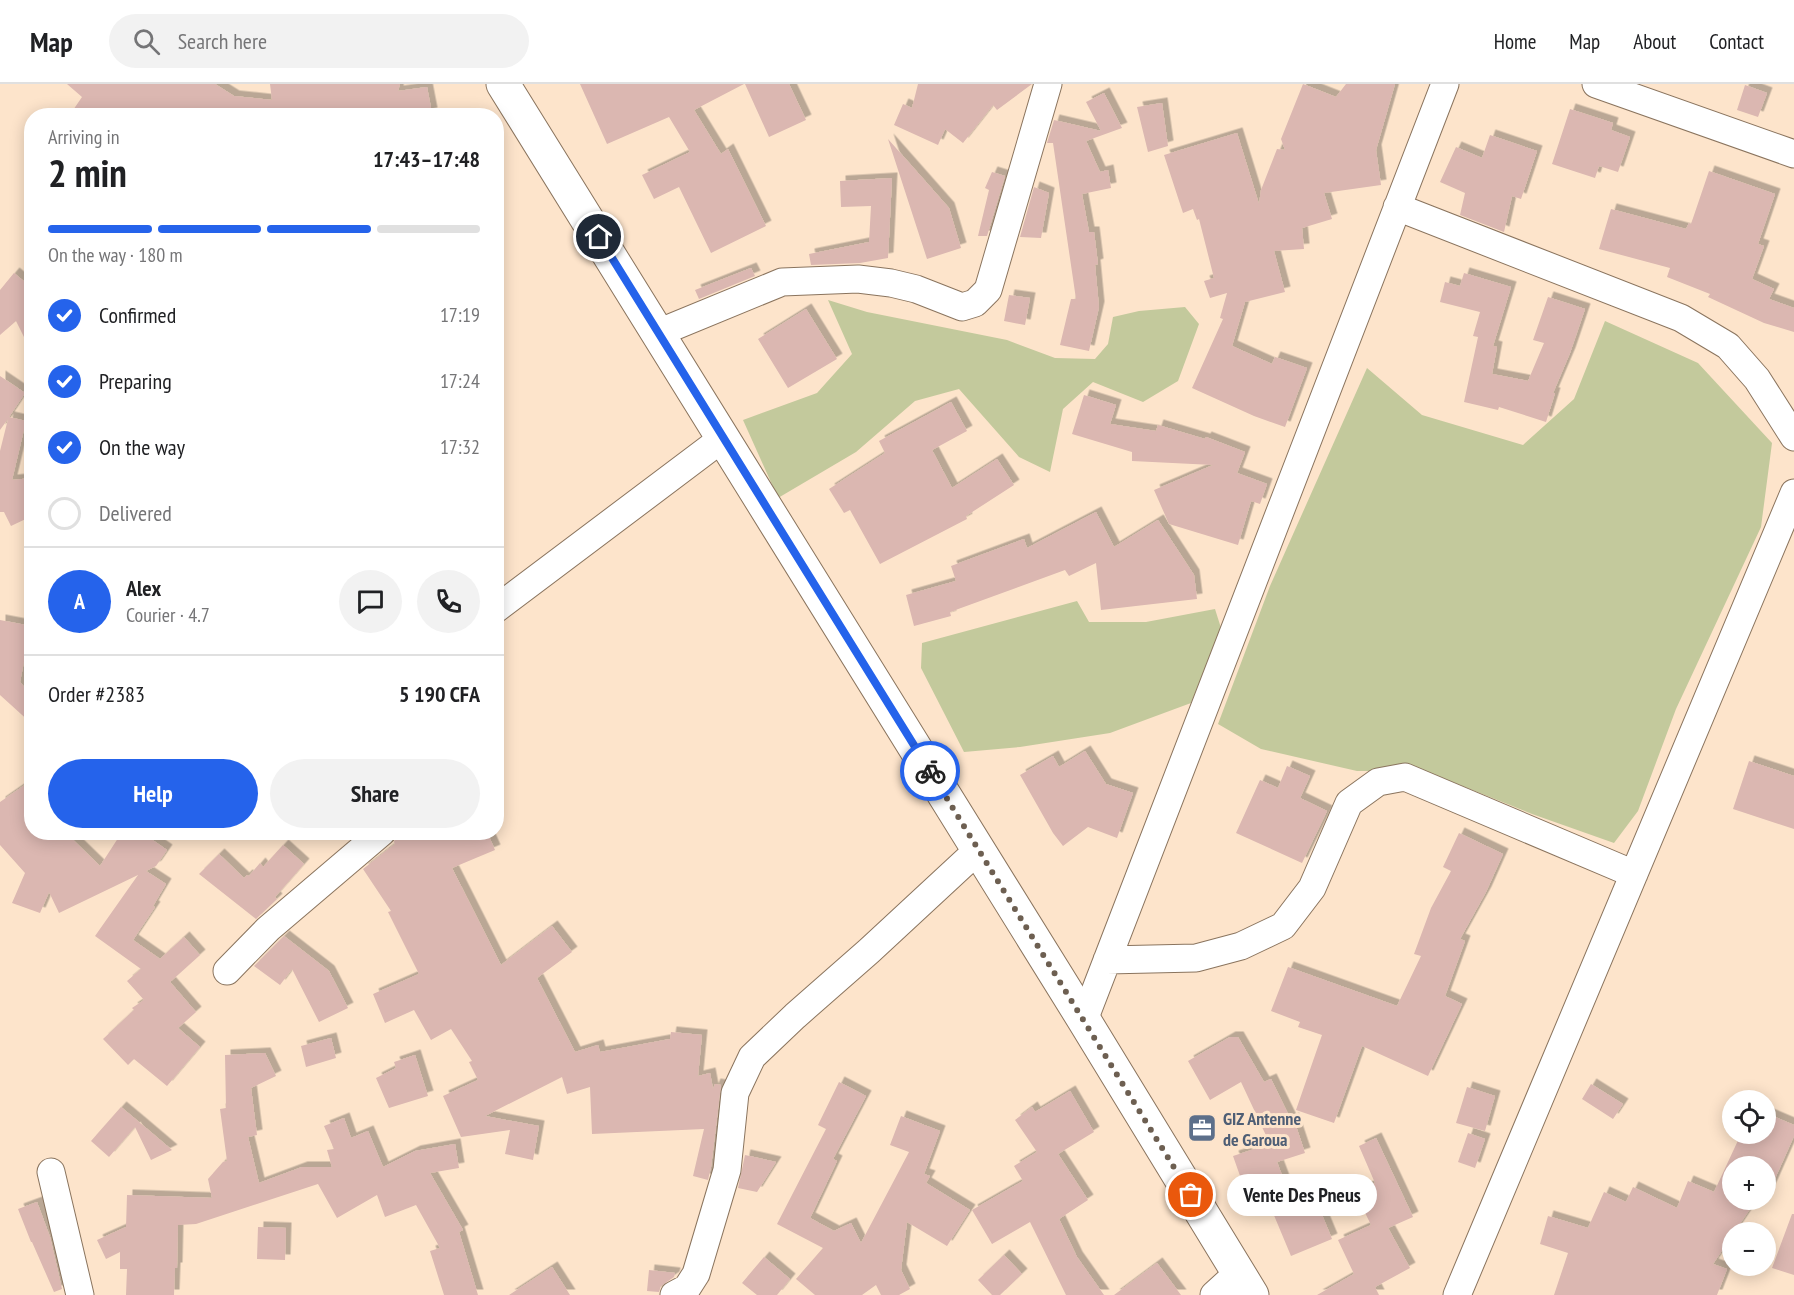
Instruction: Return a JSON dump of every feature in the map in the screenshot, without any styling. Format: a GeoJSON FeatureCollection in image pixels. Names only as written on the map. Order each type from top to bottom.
{"type":"FeatureCollection","features":[{"type":"Feature","properties":{"kind":"street"},"geometry":{"type":"LineString","coordinates":[[503,84],[1084,1020],[1245,1284],[1214,1295]]}},
{"type":"Feature","properties":{"kind":"street"},"geometry":{"type":"LineString","coordinates":[[658,333],[782,282],[858,279],[900,285],[962,307],[975,303],[988,290],[1048,84]]}},
{"type":"Feature","properties":{"kind":"street"},"geometry":{"type":"LineString","coordinates":[[1084,1020],[1445,84]]}},
{"type":"Feature","properties":{"kind":"street"},"geometry":{"type":"LineString","coordinates":[[1596,84],[1794,154]]}},
{"type":"Feature","properties":{"kind":"street"},"geometry":{"type":"LineString","coordinates":[[1397,207],[1680,318],[1728,346],[1757,379],[1794,437]]}},
{"type":"Feature","properties":{"kind":"street"},"geometry":{"type":"LineString","coordinates":[[504,603],[723,438]]}},
{"type":"Feature","properties":{"kind":"street"},"geometry":{"type":"LineString","coordinates":[[1457,1295],[1794,493]]}},
{"type":"Feature","properties":{"kind":"street"},"geometry":{"type":"LineString","coordinates":[[1107,960],[1196,958],[1241,946],[1283,926],[1312,888],[1349,803],[1378,782],[1405,777],[1634,874]]}},
{"type":"Feature","properties":{"kind":"street"},"geometry":{"type":"LineString","coordinates":[[227,971],[267,929],[373,840]]}},
{"type":"Feature","properties":{"kind":"street"},"geometry":{"type":"LineString","coordinates":[[674,1295],[687,1288],[696,1274],[710,1232],[728,1170],[735,1093],[752,1058],[978,850]]}},
{"type":"Feature","properties":{"kind":"street"},"geometry":{"type":"LineString","coordinates":[[51,1172],[81,1295]]}},
{"type":"Feature","properties":{"kind":"green space"},"geometry":{"type":"Polygon","coordinates":[[[828,300],[867,312],[1007,340],[1055,358],[1095,359],[1108,344],[1113,317],[1139,311],[1185,307],[1199,324],[1178,381],[1143,402],[1093,382],[1063,409],[1050,472],[1019,457],[959,389],[915,401],[856,452],[778,498],[743,420],[817,393],[852,354],[828,300]]]}},
{"type":"Feature","properties":{"kind":"green space"},"geometry":{"type":"Polygon","coordinates":[[[1605,321],[1698,363],[1772,443],[1761,527],[1676,709],[1638,811],[1614,843],[1532,814],[1425,771],[1357,771],[1261,749],[1218,724],[1270,586],[1367,368],[1422,415],[1523,445],[1574,399],[1605,321]]]}},
{"type":"Feature","properties":{"kind":"green space"},"geometry":{"type":"Polygon","coordinates":[[[1077,601],[1089,622],[1146,622],[1215,609],[1221,628],[1191,703],[1110,733],[1020,747],[964,752],[921,668],[922,643],[1077,601]]]}},
{"type":"Feature","properties":{"kind":"building"},"geometry":{"type":"Polygon","coordinates":[[[67,84],[215,84],[234,96],[272,100],[270,84],[400,84],[398,91],[427,87],[431,108],[74,108],[82,97],[67,84]]]}},
{"type":"Feature","properties":{"kind":"building"},"geometry":{"type":"Polygon","coordinates":[[[580,84],[744,84],[694,110],[721,154],[728,149],[766,226],[711,253],[679,187],[654,199],[642,175],[690,152],[669,117],[607,144],[580,84]]]}},
{"type":"Feature","properties":{"kind":"building"},"geometry":{"type":"Polygon","coordinates":[[[745,84],[789,84],[806,120],[769,137],[745,84]]]}},
{"type":"Feature","properties":{"kind":"building"},"geometry":{"type":"Polygon","coordinates":[[[918,84],[1032,84],[997,110],[993,105],[963,143],[945,129],[938,145],[894,125],[903,104],[912,108],[918,84]]]}},
{"type":"Feature","properties":{"kind":"building"},"geometry":{"type":"Polygon","coordinates":[[[1303,84],[1336,97],[1346,84],[1395,84],[1376,150],[1381,185],[1324,193],[1332,219],[1302,228],[1304,249],[1274,251],[1285,292],[1245,302],[1232,346],[1272,364],[1275,357],[1307,368],[1285,427],[1254,416],[1192,388],[1223,319],[1220,318],[1227,293],[1210,298],[1204,281],[1214,278],[1199,219],[1197,220],[1193,209],[1183,213],[1164,155],[1237,133],[1259,204],[1261,190],[1277,149],[1285,150],[1281,139],[1303,84]]]}},
{"type":"Feature","properties":{"kind":"building"},"geometry":{"type":"Polygon","coordinates":[[[1745,85],[1767,93],[1758,117],[1737,110],[1745,85]]]}},
{"type":"Feature","properties":{"kind":"building"},"geometry":{"type":"Polygon","coordinates":[[[1104,93],[1122,128],[1086,141],[1100,172],[1108,170],[1111,188],[1082,194],[1089,232],[1094,232],[1098,264],[1095,265],[1099,307],[1089,351],[1060,345],[1071,299],[1076,299],[1053,143],[1047,143],[1054,120],[1101,131],[1086,102],[1104,93]]]}},
{"type":"Feature","properties":{"kind":"building"},"geometry":{"type":"Polygon","coordinates":[[[1162,103],[1168,146],[1148,152],[1137,107],[1162,103]]]}},
{"type":"Feature","properties":{"kind":"building"},"geometry":{"type":"Polygon","coordinates":[[[1570,109],[1613,123],[1611,130],[1630,137],[1618,172],[1599,166],[1595,178],[1552,164],[1570,109]]]}},
{"type":"Feature","properties":{"kind":"building"},"geometry":{"type":"Polygon","coordinates":[[[1490,135],[1537,151],[1521,199],[1512,196],[1504,232],[1460,215],[1465,193],[1440,182],[1456,147],[1482,158],[1490,135]]]}},
{"type":"Feature","properties":{"kind":"building"},"geometry":{"type":"Polygon","coordinates":[[[888,139],[949,208],[961,248],[927,259],[888,139]]]}},
{"type":"Feature","properties":{"kind":"building"},"geometry":{"type":"Polygon","coordinates":[[[1709,171],[1775,194],[1758,244],[1764,246],[1752,279],[1774,289],[1769,299],[1794,308],[1794,332],[1764,323],[1708,297],[1710,294],[1667,277],[1670,268],[1599,249],[1611,209],[1686,229],[1689,223],[1691,224],[1709,171]]]}},
{"type":"Feature","properties":{"kind":"building"},"geometry":{"type":"Polygon","coordinates":[[[992,172],[1005,176],[987,236],[978,236],[989,190],[985,188],[992,172]]]}},
{"type":"Feature","properties":{"kind":"building"},"geometry":{"type":"Polygon","coordinates":[[[892,178],[888,258],[860,263],[811,265],[809,254],[869,242],[871,206],[841,207],[840,181],[892,178]]]}},
{"type":"Feature","properties":{"kind":"building"},"geometry":{"type":"Polygon","coordinates":[[[1034,187],[1049,193],[1041,238],[1020,237],[1034,187]]]}},
{"type":"Feature","properties":{"kind":"building"},"geometry":{"type":"Polygon","coordinates":[[[751,268],[755,276],[699,299],[695,290],[751,268]]]}},
{"type":"Feature","properties":{"kind":"building"},"geometry":{"type":"Polygon","coordinates":[[[14,273],[24,281],[24,337],[16,321],[0,335],[0,290],[14,273]]]}},
{"type":"Feature","properties":{"kind":"building"},"geometry":{"type":"Polygon","coordinates":[[[1464,273],[1511,287],[1493,346],[1497,347],[1492,374],[1528,381],[1544,343],[1533,340],[1548,297],[1585,309],[1553,393],[1555,393],[1546,422],[1499,407],[1498,410],[1464,402],[1478,337],[1473,336],[1480,312],[1440,302],[1445,282],[1460,286],[1464,273]]]}},
{"type":"Feature","properties":{"kind":"building"},"geometry":{"type":"Polygon","coordinates":[[[1009,295],[1030,298],[1025,325],[1004,321],[1009,295]]]}},
{"type":"Feature","properties":{"kind":"building"},"geometry":{"type":"Polygon","coordinates":[[[806,309],[837,359],[788,388],[758,339],[806,309]]]}},
{"type":"Feature","properties":{"kind":"building"},"geometry":{"type":"Polygon","coordinates":[[[0,376],[24,392],[9,417],[24,421],[12,480],[24,479],[24,520],[11,526],[4,512],[0,512],[0,451],[8,419],[0,430],[0,376]]]}},
{"type":"Feature","properties":{"kind":"building"},"geometry":{"type":"Polygon","coordinates":[[[1084,395],[1116,405],[1110,424],[1156,431],[1158,425],[1205,439],[1206,437],[1245,452],[1237,473],[1267,484],[1260,504],[1251,501],[1238,545],[1169,524],[1154,490],[1213,465],[1132,461],[1132,452],[1072,434],[1084,395]]]}},
{"type":"Feature","properties":{"kind":"building"},"geometry":{"type":"Polygon","coordinates":[[[951,402],[967,431],[932,450],[952,488],[997,459],[1014,485],[966,516],[967,519],[880,564],[850,510],[844,513],[829,489],[885,453],[879,441],[951,402]]]}},
{"type":"Feature","properties":{"kind":"building"},"geometry":{"type":"Polygon","coordinates":[[[1096,512],[1114,547],[1158,520],[1194,575],[1197,599],[1101,610],[1096,563],[1069,576],[1065,570],[950,612],[951,616],[914,626],[906,595],[956,581],[951,566],[1024,539],[1027,548],[1096,512]]]}},
{"type":"Feature","properties":{"kind":"building"},"geometry":{"type":"Polygon","coordinates":[[[0,620],[24,625],[24,662],[20,682],[24,687],[24,717],[0,695],[0,620]]]}},
{"type":"Feature","properties":{"kind":"building"},"geometry":{"type":"Polygon","coordinates":[[[1085,751],[1106,784],[1133,793],[1117,838],[1088,827],[1063,846],[1053,833],[1020,775],[1053,756],[1059,767],[1085,751]]]}},
{"type":"Feature","properties":{"kind":"building"},"geometry":{"type":"Polygon","coordinates":[[[1749,761],[1794,776],[1794,829],[1733,809],[1749,761]]]}},
{"type":"Feature","properties":{"kind":"building"},"geometry":{"type":"Polygon","coordinates":[[[1287,766],[1310,776],[1300,798],[1327,811],[1302,863],[1236,833],[1260,780],[1278,788],[1287,766]]]}},
{"type":"Feature","properties":{"kind":"building"},"geometry":{"type":"Polygon","coordinates":[[[24,786],[24,840],[73,840],[100,866],[117,840],[153,840],[167,850],[156,866],[146,871],[166,884],[153,906],[155,907],[133,940],[160,959],[184,937],[200,955],[170,982],[196,1012],[178,1028],[200,1047],[167,1086],[134,1059],[128,1065],[103,1039],[134,1010],[132,1008],[144,1000],[127,981],[141,969],[95,936],[138,875],[59,913],[49,892],[40,913],[12,903],[25,873],[0,845],[0,802],[24,786]]]}},
{"type":"Feature","properties":{"kind":"building"},"geometry":{"type":"Polygon","coordinates":[[[1459,833],[1503,854],[1486,892],[1460,939],[1465,941],[1445,996],[1462,1004],[1428,1076],[1362,1046],[1334,1123],[1296,1110],[1322,1035],[1298,1027],[1300,1022],[1271,1011],[1288,967],[1397,1006],[1421,956],[1414,954],[1431,908],[1451,871],[1443,867],[1459,833]]]}},
{"type":"Feature","properties":{"kind":"building"},"geometry":{"type":"Polygon","coordinates":[[[395,840],[491,840],[495,850],[452,868],[501,965],[552,926],[572,952],[537,978],[575,1052],[598,1045],[600,1052],[670,1039],[671,1032],[702,1035],[698,1076],[710,1073],[713,1089],[715,1084],[721,1085],[708,1180],[693,1176],[704,1129],[592,1134],[590,1087],[567,1094],[562,1077],[485,1116],[539,1126],[533,1160],[505,1154],[510,1130],[461,1137],[443,1096],[478,1080],[469,1062],[472,1061],[451,1029],[431,1040],[414,1010],[385,1023],[373,994],[419,974],[388,912],[391,911],[363,869],[395,844],[395,840]]]}},
{"type":"Feature","properties":{"kind":"building"},"geometry":{"type":"Polygon","coordinates":[[[283,845],[304,864],[275,897],[277,899],[256,919],[199,874],[219,854],[244,878],[249,876],[260,863],[263,867],[283,845]]]}},
{"type":"Feature","properties":{"kind":"building"},"geometry":{"type":"Polygon","coordinates":[[[284,936],[329,971],[348,1008],[319,1022],[292,969],[280,985],[254,966],[284,936]]]}},
{"type":"Feature","properties":{"kind":"building"},"geometry":{"type":"Polygon","coordinates":[[[1230,1037],[1238,1037],[1264,1082],[1271,1079],[1292,1122],[1293,1117],[1305,1153],[1277,1162],[1294,1207],[1315,1198],[1332,1239],[1291,1256],[1268,1201],[1251,1207],[1233,1156],[1270,1144],[1241,1082],[1210,1100],[1188,1061],[1230,1037]]]}},
{"type":"Feature","properties":{"kind":"building"},"geometry":{"type":"Polygon","coordinates":[[[331,1038],[336,1058],[306,1067],[301,1046],[331,1038]]]}},
{"type":"Feature","properties":{"kind":"building"},"geometry":{"type":"Polygon","coordinates":[[[265,1053],[276,1076],[251,1088],[257,1135],[248,1137],[259,1183],[302,1167],[332,1167],[327,1150],[334,1149],[324,1126],[344,1118],[351,1138],[368,1131],[383,1167],[415,1151],[455,1144],[459,1168],[430,1173],[463,1230],[459,1232],[478,1295],[444,1295],[430,1251],[440,1248],[416,1205],[385,1217],[377,1195],[337,1218],[318,1184],[196,1224],[178,1225],[174,1295],[126,1295],[127,1269],[120,1269],[120,1252],[106,1259],[97,1240],[126,1227],[127,1195],[212,1198],[208,1179],[223,1162],[227,1161],[220,1109],[226,1108],[225,1055],[265,1053]]]}},
{"type":"Feature","properties":{"kind":"building"},"geometry":{"type":"Polygon","coordinates":[[[415,1055],[428,1096],[389,1108],[376,1078],[396,1068],[394,1062],[415,1055]]]}},
{"type":"Feature","properties":{"kind":"building"},"geometry":{"type":"Polygon","coordinates":[[[839,1082],[866,1096],[833,1159],[837,1161],[810,1218],[834,1231],[851,1223],[861,1243],[909,1152],[890,1145],[901,1116],[940,1131],[924,1174],[930,1176],[926,1183],[970,1210],[947,1246],[907,1222],[901,1270],[910,1289],[899,1295],[881,1295],[876,1285],[862,1295],[815,1295],[796,1279],[823,1248],[777,1224],[826,1129],[818,1125],[839,1082]]]}},
{"type":"Feature","properties":{"kind":"building"},"geometry":{"type":"Polygon","coordinates":[[[1591,1084],[1623,1104],[1613,1119],[1582,1099],[1591,1084]]]}},
{"type":"Feature","properties":{"kind":"building"},"geometry":{"type":"Polygon","coordinates":[[[1467,1087],[1495,1096],[1485,1131],[1456,1123],[1467,1087]]]}},
{"type":"Feature","properties":{"kind":"building"},"geometry":{"type":"Polygon","coordinates":[[[1070,1091],[1094,1132],[1058,1154],[1088,1200],[1059,1219],[1077,1257],[1104,1295],[1066,1295],[1030,1222],[992,1244],[972,1210],[1023,1181],[1014,1166],[1037,1152],[1015,1120],[1032,1107],[1035,1112],[1070,1091]]]}},
{"type":"Feature","properties":{"kind":"building"},"geometry":{"type":"Polygon","coordinates":[[[121,1107],[172,1150],[151,1160],[135,1127],[109,1157],[91,1141],[121,1107]]]}},
{"type":"Feature","properties":{"kind":"building"},"geometry":{"type":"Polygon","coordinates":[[[1776,1117],[1794,1125],[1794,1136],[1776,1176],[1776,1156],[1731,1156],[1736,1144],[1776,1144],[1776,1117]]]}},
{"type":"Feature","properties":{"kind":"building"},"geometry":{"type":"Polygon","coordinates":[[[1468,1133],[1485,1139],[1475,1168],[1458,1162],[1468,1133]]]}},
{"type":"Feature","properties":{"kind":"building"},"geometry":{"type":"Polygon","coordinates":[[[1376,1138],[1413,1217],[1388,1228],[1410,1268],[1375,1287],[1379,1295],[1317,1295],[1354,1274],[1338,1240],[1371,1225],[1355,1192],[1375,1183],[1359,1146],[1376,1138]]]}},
{"type":"Feature","properties":{"kind":"building"},"geometry":{"type":"Polygon","coordinates":[[[745,1155],[776,1162],[757,1192],[738,1188],[745,1155]]]}},
{"type":"Feature","properties":{"kind":"building"},"geometry":{"type":"Polygon","coordinates":[[[1722,1175],[1722,1210],[1749,1210],[1741,1222],[1722,1222],[1722,1251],[1713,1264],[1722,1267],[1722,1276],[1724,1276],[1717,1295],[1554,1295],[1568,1253],[1540,1244],[1548,1216],[1588,1228],[1604,1192],[1626,1202],[1633,1187],[1677,1208],[1688,1181],[1714,1192],[1722,1175]]]}},
{"type":"Feature","properties":{"kind":"building"},"geometry":{"type":"Polygon","coordinates":[[[37,1202],[50,1237],[62,1289],[54,1292],[18,1209],[37,1202]]]}},
{"type":"Feature","properties":{"kind":"building"},"geometry":{"type":"Polygon","coordinates":[[[1792,1214],[1794,1214],[1794,1275],[1776,1269],[1776,1257],[1792,1214]]]}},
{"type":"Feature","properties":{"kind":"building"},"geometry":{"type":"Polygon","coordinates":[[[258,1227],[286,1228],[285,1260],[257,1259],[258,1227]]]}},
{"type":"Feature","properties":{"kind":"building"},"geometry":{"type":"Polygon","coordinates":[[[1004,1255],[1022,1274],[1000,1295],[992,1295],[978,1280],[1004,1255]]]}},
{"type":"Feature","properties":{"kind":"building"},"geometry":{"type":"Polygon","coordinates":[[[764,1257],[790,1279],[777,1295],[757,1295],[742,1283],[764,1257]]]}},
{"type":"Feature","properties":{"kind":"building"},"geometry":{"type":"Polygon","coordinates":[[[1157,1263],[1181,1295],[1114,1295],[1157,1263]]]}},
{"type":"Feature","properties":{"kind":"building"},"geometry":{"type":"Polygon","coordinates":[[[552,1267],[570,1295],[509,1295],[552,1267]]]}},
{"type":"Feature","properties":{"kind":"building"},"geometry":{"type":"Polygon","coordinates":[[[649,1270],[675,1273],[674,1277],[661,1286],[659,1292],[647,1291],[649,1270]]]}},
{"type":"Feature","properties":{"kind":"way so far"},"geometry":{"type":"LineString","coordinates":[[930,771],[1191,1195]]}},
{"type":"Feature","properties":{"kind":"place","name":"GIZ Antenne de Garoua"},"geometry":{"type":"Point","coordinates":[1202,1128]}},
{"type":"Feature","properties":{"kind":"place","name":"Vente Des Pneus"},"geometry":{"type":"Point","coordinates":[1191,1195]}},
{"type":"Feature","properties":{"kind":"route"},"geometry":{"type":"LineString","coordinates":[[599,237],[930,771]]}}]}
